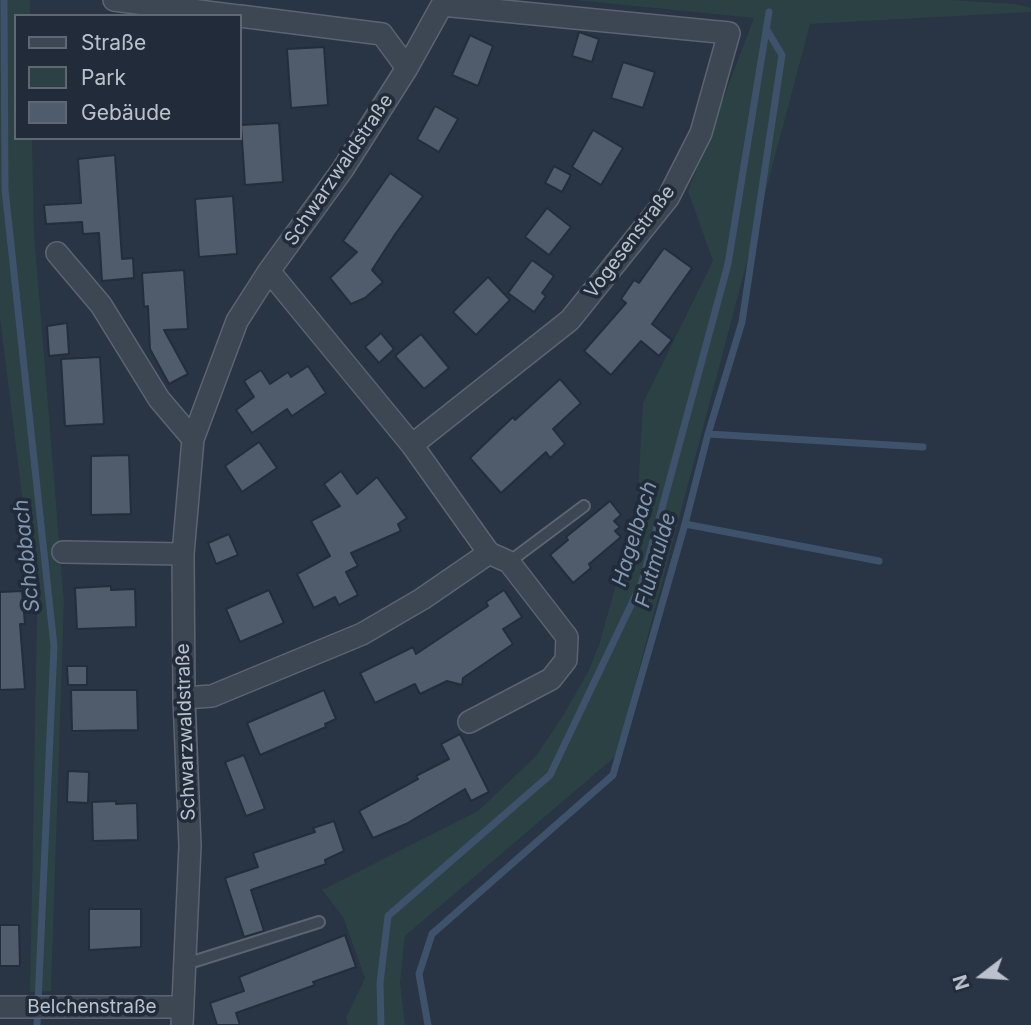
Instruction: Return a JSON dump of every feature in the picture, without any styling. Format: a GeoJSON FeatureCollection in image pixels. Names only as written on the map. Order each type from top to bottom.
{"type":"FeatureCollection","features":[{"type":"Feature","properties":{"kind":"street"},"geometry":{"type":"LineString","coordinates":[[114,0],[223,14]]}},
{"type":"Feature","properties":{"kind":"street","name":"Vogesenstraße"},"geometry":{"type":"LineString","coordinates":[[407,68],[434,9],[442,5],[729,33],[701,132],[668,198],[570,320],[412,445]]}},
{"type":"Feature","properties":{"kind":"street"},"geometry":{"type":"LineString","coordinates":[[242,16],[382,34],[407,68]]}},
{"type":"Feature","properties":{"kind":"street","name":"Schwarzwaldstraße"},"geometry":{"type":"LineString","coordinates":[[183,1016],[190,846],[184,698],[183,554],[193,439],[237,321],[269,271],[343,169],[407,68]]}},
{"type":"Feature","properties":{"kind":"street"},"geometry":{"type":"LineString","coordinates":[[57,253],[101,304],[159,398],[193,439]]}},
{"type":"Feature","properties":{"kind":"street"},"geometry":{"type":"LineString","coordinates":[[269,271],[412,445],[489,553],[509,562],[567,637],[566,660],[551,679],[470,722]]}},
{"type":"Feature","properties":{"kind":"street"},"geometry":{"type":"LineString","coordinates":[[63,552],[183,554]]}},
{"type":"Feature","properties":{"kind":"street"},"geometry":{"type":"LineString","coordinates":[[184,698],[212,696],[362,634],[422,599],[489,553]]}},
{"type":"Feature","properties":{"kind":"street","name":"Belchenstraße"},"geometry":{"type":"LineString","coordinates":[[8,1007],[73,1008],[183,1016]]}},
{"type":"Feature","properties":{"kind":"lane"},"geometry":{"type":"LineString","coordinates":[[509,562],[584,506]]}},
{"type":"Feature","properties":{"kind":"lane"},"geometry":{"type":"LineString","coordinates":[[186,964],[319,922]]}},
{"type":"Feature","properties":{"kind":"green space"},"geometry":{"type":"Polygon","coordinates":[[[0,0],[30,0],[30,14],[14,14],[14,140],[32,140],[34,232],[64,602],[51,991],[30,992],[37,617],[0,318],[0,0]]]}},
{"type":"Feature","properties":{"kind":"green space"},"geometry":{"type":"Polygon","coordinates":[[[575,0],[953,0],[1015,4],[1031,8],[1031,12],[810,24],[616,756],[405,936],[400,983],[405,1025],[348,1025],[346,1018],[365,978],[343,917],[322,890],[478,811],[536,756],[564,714],[588,672],[599,645],[637,510],[643,403],[713,261],[688,191],[754,18],[575,0]]]}},
{"type":"Feature","properties":{"kind":"building"},"geometry":{"type":"Polygon","coordinates":[[[579,32],[599,39],[592,62],[572,56],[579,32]]]}},
{"type":"Feature","properties":{"kind":"building"},"geometry":{"type":"Polygon","coordinates":[[[470,35],[493,46],[478,86],[452,75],[470,35]]]}},
{"type":"Feature","properties":{"kind":"building"},"geometry":{"type":"Polygon","coordinates":[[[324,47],[328,105],[291,108],[287,49],[324,47]]]}},
{"type":"Feature","properties":{"kind":"building"},"geometry":{"type":"Polygon","coordinates":[[[623,62],[655,72],[643,108],[611,98],[623,62]]]}},
{"type":"Feature","properties":{"kind":"building"},"geometry":{"type":"Polygon","coordinates":[[[435,106],[458,119],[439,152],[417,139],[435,106]]]}},
{"type":"Feature","properties":{"kind":"building"},"geometry":{"type":"Polygon","coordinates":[[[279,123],[283,182],[245,185],[242,125],[279,123]]]}},
{"type":"Feature","properties":{"kind":"building"},"geometry":{"type":"Polygon","coordinates":[[[593,130],[623,148],[601,185],[572,167],[593,130]]]}},
{"type":"Feature","properties":{"kind":"building"},"geometry":{"type":"Polygon","coordinates":[[[115,155],[122,259],[133,258],[134,278],[102,281],[99,233],[83,234],[82,222],[46,224],[44,205],[81,203],[78,159],[115,155]]]}},
{"type":"Feature","properties":{"kind":"building"},"geometry":{"type":"Polygon","coordinates":[[[554,166],[571,175],[562,192],[545,183],[554,166]]]}},
{"type":"Feature","properties":{"kind":"building"},"geometry":{"type":"Polygon","coordinates":[[[390,173],[423,196],[372,270],[383,282],[365,298],[351,304],[330,278],[357,252],[343,241],[390,173]]]}},
{"type":"Feature","properties":{"kind":"building"},"geometry":{"type":"Polygon","coordinates":[[[233,196],[237,254],[199,257],[195,199],[233,196]]]}},
{"type":"Feature","properties":{"kind":"building"},"geometry":{"type":"Polygon","coordinates":[[[547,208],[571,227],[549,255],[525,237],[547,208]]]}},
{"type":"Feature","properties":{"kind":"building"},"geometry":{"type":"Polygon","coordinates":[[[664,248],[692,268],[652,324],[672,340],[659,356],[641,341],[611,375],[584,351],[626,303],[621,299],[634,280],[639,283],[664,248]]]}},
{"type":"Feature","properties":{"kind":"building"},"geometry":{"type":"Polygon","coordinates":[[[532,260],[554,276],[542,293],[546,296],[534,312],[508,293],[532,260]]]}},
{"type":"Feature","properties":{"kind":"building"},"geometry":{"type":"Polygon","coordinates":[[[184,270],[188,329],[164,330],[188,374],[169,384],[150,349],[148,306],[144,307],[142,273],[184,270]]]}},
{"type":"Feature","properties":{"kind":"building"},"geometry":{"type":"Polygon","coordinates":[[[488,277],[510,300],[476,335],[453,312],[488,277]]]}},
{"type":"Feature","properties":{"kind":"building"},"geometry":{"type":"Polygon","coordinates":[[[67,323],[69,354],[49,356],[47,326],[67,323]]]}},
{"type":"Feature","properties":{"kind":"building"},"geometry":{"type":"Polygon","coordinates":[[[381,333],[394,349],[379,363],[365,347],[381,333]]]}},
{"type":"Feature","properties":{"kind":"building"},"geometry":{"type":"Polygon","coordinates":[[[421,334],[449,368],[424,389],[395,356],[421,334]]]}},
{"type":"Feature","properties":{"kind":"building"},"geometry":{"type":"Polygon","coordinates":[[[100,357],[104,424],[65,426],[61,359],[100,357]]]}},
{"type":"Feature","properties":{"kind":"building"},"geometry":{"type":"Polygon","coordinates":[[[308,366],[326,393],[292,416],[287,409],[252,433],[236,410],[254,397],[244,381],[261,370],[270,384],[288,372],[291,377],[308,366]]]}},
{"type":"Feature","properties":{"kind":"building"},"geometry":{"type":"Polygon","coordinates":[[[560,379],[581,403],[553,429],[565,444],[550,458],[546,452],[501,493],[470,458],[513,417],[515,420],[560,379]]]}},
{"type":"Feature","properties":{"kind":"building"},"geometry":{"type":"Polygon","coordinates":[[[259,442],[277,468],[242,492],[225,466],[259,442]]]}},
{"type":"Feature","properties":{"kind":"building"},"geometry":{"type":"Polygon","coordinates":[[[129,455],[131,514],[91,515],[91,456],[129,455]]]}},
{"type":"Feature","properties":{"kind":"building"},"geometry":{"type":"Polygon","coordinates":[[[341,471],[357,494],[377,477],[407,518],[398,524],[401,531],[351,553],[358,566],[346,572],[358,595],[339,605],[335,597],[314,608],[297,574],[330,556],[311,521],[340,506],[324,484],[341,471]]]}},
{"type":"Feature","properties":{"kind":"building"},"geometry":{"type":"Polygon","coordinates":[[[610,501],[621,515],[614,521],[620,527],[615,531],[621,537],[589,564],[591,568],[573,583],[550,555],[568,540],[566,537],[610,501]]]}},
{"type":"Feature","properties":{"kind":"building"},"geometry":{"type":"Polygon","coordinates":[[[229,534],[238,555],[216,564],[208,543],[229,534]]]}},
{"type":"Feature","properties":{"kind":"building"},"geometry":{"type":"Polygon","coordinates":[[[111,586],[111,590],[135,589],[136,627],[77,629],[75,588],[111,586]]]}},
{"type":"Feature","properties":{"kind":"building"},"geometry":{"type":"Polygon","coordinates":[[[269,590],[284,623],[240,642],[226,609],[269,590]]]}},
{"type":"Feature","properties":{"kind":"building"},"geometry":{"type":"Polygon","coordinates":[[[504,590],[522,617],[503,629],[513,644],[463,678],[462,685],[447,681],[420,694],[415,684],[375,703],[360,673],[413,647],[416,654],[488,606],[486,602],[504,590]]]}},
{"type":"Feature","properties":{"kind":"building"},"geometry":{"type":"Polygon","coordinates":[[[22,591],[25,624],[20,624],[25,689],[0,690],[0,592],[22,591]]]}},
{"type":"Feature","properties":{"kind":"building"},"geometry":{"type":"Polygon","coordinates":[[[67,666],[87,666],[87,685],[68,685],[67,666]]]}},
{"type":"Feature","properties":{"kind":"building"},"geometry":{"type":"Polygon","coordinates":[[[71,690],[137,690],[138,730],[72,731],[71,690]]]}},
{"type":"Feature","properties":{"kind":"building"},"geometry":{"type":"Polygon","coordinates":[[[324,690],[336,719],[325,724],[326,727],[260,755],[247,723],[324,690]]]}},
{"type":"Feature","properties":{"kind":"building"},"geometry":{"type":"Polygon","coordinates":[[[460,734],[489,792],[471,801],[465,789],[406,824],[373,838],[359,811],[449,759],[441,744],[460,734]]]}},
{"type":"Feature","properties":{"kind":"building"},"geometry":{"type":"Polygon","coordinates":[[[244,755],[265,809],[246,816],[225,762],[244,755]]]}},
{"type":"Feature","properties":{"kind":"building"},"geometry":{"type":"Polygon","coordinates":[[[68,771],[89,772],[88,803],[67,802],[68,771]]]}},
{"type":"Feature","properties":{"kind":"building"},"geometry":{"type":"Polygon","coordinates":[[[116,801],[116,804],[137,803],[138,840],[93,841],[92,802],[116,801]]]}},
{"type":"Feature","properties":{"kind":"building"},"geometry":{"type":"Polygon","coordinates":[[[334,821],[344,851],[325,860],[326,864],[251,890],[264,931],[244,937],[225,878],[258,867],[253,853],[315,832],[313,828],[334,821]]]}},
{"type":"Feature","properties":{"kind":"building"},"geometry":{"type":"Polygon","coordinates":[[[89,909],[141,909],[141,947],[89,950],[89,909]]]}},
{"type":"Feature","properties":{"kind":"building"},"geometry":{"type":"Polygon","coordinates":[[[0,925],[19,925],[20,966],[0,966],[0,925]]]}},
{"type":"Feature","properties":{"kind":"building"},"geometry":{"type":"Polygon","coordinates":[[[345,935],[356,967],[313,982],[315,985],[236,1013],[240,1025],[217,1025],[210,1003],[244,991],[239,977],[345,935]]]}},
{"type":"Feature","properties":{"kind":"waterway","name":"Schobbach"},"geometry":{"type":"LineString","coordinates":[[4,0],[5,189],[54,646],[37,1025]]}},
{"type":"Feature","properties":{"kind":"waterway","name":"Hagelbach"},"geometry":{"type":"LineString","coordinates":[[381,1025],[380,983],[388,916],[550,775],[642,582],[728,264],[769,12]]}},
{"type":"Feature","properties":{"kind":"waterway","name":"Flutmulde"},"geometry":{"type":"LineString","coordinates":[[428,1025],[419,974],[432,934],[613,775],[742,322],[782,55],[767,30]]}},
{"type":"Feature","properties":{"kind":"waterway"},"geometry":{"type":"LineString","coordinates":[[708,434],[923,447]]}},
{"type":"Feature","properties":{"kind":"waterway"},"geometry":{"type":"LineString","coordinates":[[685,524],[879,561]]}}]}
